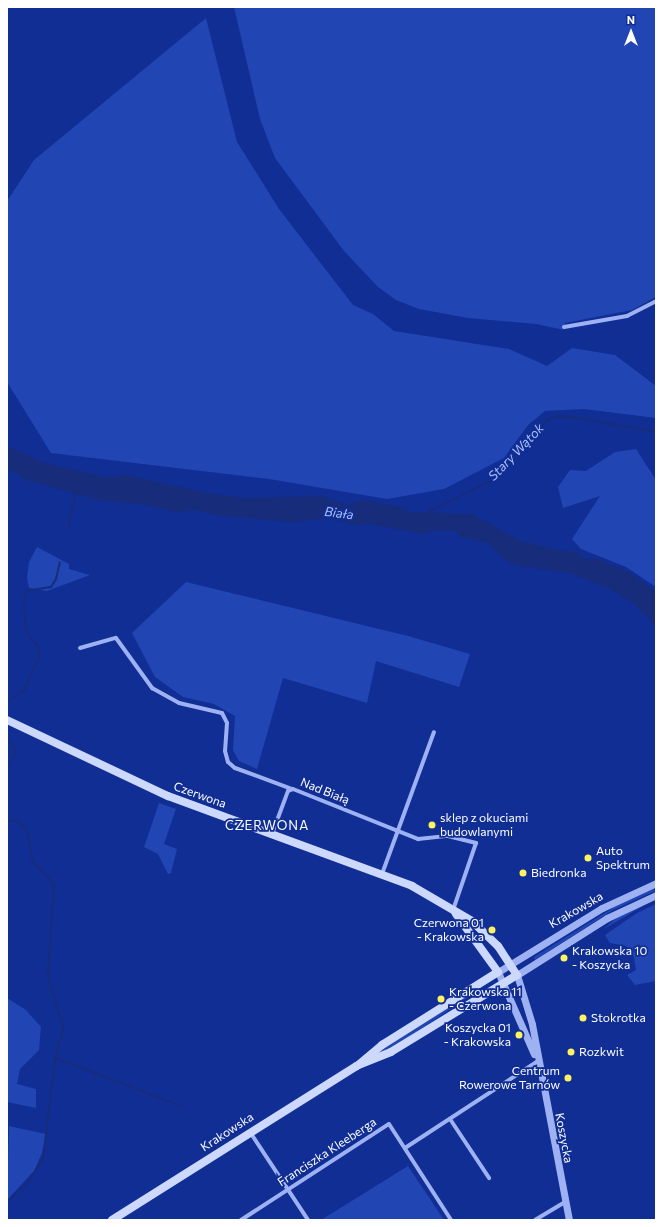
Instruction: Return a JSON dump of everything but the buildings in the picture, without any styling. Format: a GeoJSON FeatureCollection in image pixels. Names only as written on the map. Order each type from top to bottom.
{"type":"FeatureCollection","features":[{"type":"Feature","properties":{"kind":"main road","name":"Czerwona"},"geometry":{"type":"LineString","coordinates":[[7,720],[163,794],[382,874],[432,895],[472,921],[488,935],[511,965]]}},
{"type":"Feature","properties":{"kind":"main road","name":"Czerwona"},"geometry":{"type":"LineString","coordinates":[[454,910],[498,972]]}},
{"type":"Feature","properties":{"kind":"main road"},"geometry":{"type":"LineString","coordinates":[[511,965],[517,975]]}},
{"type":"Feature","properties":{"kind":"main road","name":"Krakowska"},"geometry":{"type":"LineString","coordinates":[[112,1220],[357,1066],[382,1045],[498,972]]}},
{"type":"Feature","properties":{"kind":"main road","name":"Krakowska"},"geometry":{"type":"LineString","coordinates":[[357,1066],[391,1052],[517,975]]}},
{"type":"Feature","properties":{"kind":"street"},"geometry":{"type":"LineString","coordinates":[[564,327],[626,316],[656,301]]}},
{"type":"Feature","properties":{"kind":"street"},"geometry":{"type":"LineString","coordinates":[[80,648],[116,638],[152,688],[179,703],[222,713],[227,723],[225,751],[228,762],[235,768],[293,789]]}},
{"type":"Feature","properties":{"kind":"street"},"geometry":{"type":"LineString","coordinates":[[382,874],[434,732]]}},
{"type":"Feature","properties":{"kind":"street","name":"Nad Białą"},"geometry":{"type":"LineString","coordinates":[[272,834],[288,791],[293,789],[398,832],[424,840],[448,836],[476,843],[454,910]]}},
{"type":"Feature","properties":{"kind":"street","name":"Krakowska"},"geometry":{"type":"LineString","coordinates":[[498,972],[608,905],[656,883]]}},
{"type":"Feature","properties":{"kind":"street","name":"Krakowska"},"geometry":{"type":"LineString","coordinates":[[517,975],[607,918],[656,895]]}},
{"type":"Feature","properties":{"kind":"street"},"geometry":{"type":"LineString","coordinates":[[498,972],[504,983]]}},
{"type":"Feature","properties":{"kind":"street","name":"Koszycka"},"geometry":{"type":"LineString","coordinates":[[517,975],[532,1024],[569,1220]]}},
{"type":"Feature","properties":{"kind":"street","name":"Koszycka"},"geometry":{"type":"LineString","coordinates":[[504,983],[538,1061]]}},
{"type":"Feature","properties":{"kind":"street"},"geometry":{"type":"LineString","coordinates":[[405,1148],[538,1061]]}},
{"type":"Feature","properties":{"kind":"street"},"geometry":{"type":"LineString","coordinates":[[450,1119],[489,1178]]}},
{"type":"Feature","properties":{"kind":"street","name":"Franciszka Kleeberga"},"geometry":{"type":"LineString","coordinates":[[241,1220],[389,1124],[451,1220]]}},
{"type":"Feature","properties":{"kind":"street"},"geometry":{"type":"LineString","coordinates":[[250,1132],[308,1220]]}},
{"type":"Feature","properties":{"kind":"street"},"geometry":{"type":"LineString","coordinates":[[535,1220],[565,1202]]}},
{"type":"Feature","properties":{"kind":"shaded area"},"geometry":{"type":"Polygon","coordinates":[[[234,7],[656,7],[656,297],[632,310],[565,323],[564,330],[536,324],[468,318],[419,309],[396,300],[378,287],[344,251],[275,158],[260,119],[234,7]]]}},
{"type":"Feature","properties":{"kind":"shaded area"},"geometry":{"type":"Polygon","coordinates":[[[206,18],[237,142],[279,209],[353,305],[373,314],[394,331],[509,349],[547,366],[572,348],[615,355],[656,386],[656,418],[584,409],[545,411],[528,425],[504,458],[444,489],[387,499],[269,479],[51,453],[7,382],[7,201],[34,160],[206,18]]]}},
{"type":"Feature","properties":{"kind":"shaded area"},"geometry":{"type":"Polygon","coordinates":[[[636,449],[656,480],[656,587],[626,567],[581,549],[572,539],[600,496],[563,508],[558,487],[570,470],[586,471],[615,452],[636,449]]]}},
{"type":"Feature","properties":{"kind":"shaded area"},"geometry":{"type":"Polygon","coordinates":[[[37,547],[69,564],[69,569],[90,575],[47,591],[29,588],[27,578],[29,562],[37,547]]]}},
{"type":"Feature","properties":{"kind":"shaded area"},"geometry":{"type":"Polygon","coordinates":[[[186,582],[408,636],[470,654],[459,687],[376,661],[367,703],[283,678],[257,769],[239,761],[233,750],[235,716],[214,704],[183,697],[155,677],[132,633],[186,582]]]}},
{"type":"Feature","properties":{"kind":"shaded area"},"geometry":{"type":"Polygon","coordinates":[[[159,803],[176,809],[164,844],[177,849],[171,873],[168,874],[158,854],[144,847],[159,803]]]}},
{"type":"Feature","properties":{"kind":"shaded area"},"geometry":{"type":"Polygon","coordinates":[[[654,888],[655,891],[613,910],[535,960],[534,957],[624,901],[654,888]]]}},
{"type":"Feature","properties":{"kind":"shaded area"},"geometry":{"type":"Polygon","coordinates":[[[656,904],[656,981],[635,985],[627,975],[636,970],[634,957],[626,946],[610,943],[605,935],[637,913],[656,904]]]}},
{"type":"Feature","properties":{"kind":"shaded area"},"geometry":{"type":"Polygon","coordinates":[[[642,905],[643,906],[604,929],[616,918],[642,905]]]}},
{"type":"Feature","properties":{"kind":"shaded area"},"geometry":{"type":"Polygon","coordinates":[[[478,989],[479,990],[392,1048],[363,1062],[478,989]]]}},
{"type":"Feature","properties":{"kind":"shaded area"},"geometry":{"type":"Polygon","coordinates":[[[7,998],[26,1010],[41,1027],[39,1050],[20,1069],[17,1084],[36,1089],[36,1108],[7,1102],[7,998]]]}},
{"type":"Feature","properties":{"kind":"shaded area"},"geometry":{"type":"Polygon","coordinates":[[[9,1126],[46,1134],[42,1153],[34,1171],[7,1200],[9,1126]]]}},
{"type":"Feature","properties":{"kind":"shaded area"},"geometry":{"type":"Polygon","coordinates":[[[408,1166],[444,1220],[321,1220],[408,1166]]]}},
{"type":"Feature","properties":{"kind":"water","name":"Biała"},"geometry":{"type":"Polygon","coordinates":[[[7,446],[45,463],[104,477],[127,475],[207,493],[245,498],[322,496],[347,505],[361,500],[397,506],[411,512],[472,514],[521,541],[567,552],[575,551],[581,556],[591,560],[596,558],[631,573],[656,592],[656,626],[634,604],[612,590],[570,573],[518,566],[506,561],[487,543],[460,537],[457,531],[433,531],[424,534],[368,524],[356,526],[330,518],[292,522],[219,516],[196,510],[175,512],[146,505],[97,500],[27,480],[7,469],[7,446]]]}},
{"type":"Feature","properties":{"kind":"waterway","name":"Stary Wątok"},"geometry":{"type":"LineString","coordinates":[[428,512],[493,480],[547,420],[558,416],[572,417],[656,432]]}},
{"type":"Feature","properties":{"kind":"waterway"},"geometry":{"type":"LineString","coordinates":[[68,527],[76,492]]}},
{"type":"Feature","properties":{"kind":"waterway"},"geometry":{"type":"LineString","coordinates":[[7,702],[24,690],[39,658],[39,649],[26,631],[24,600],[26,591],[51,587],[56,579],[60,562]]}},
{"type":"Feature","properties":{"kind":"waterway"},"geometry":{"type":"LineString","coordinates":[[7,740],[13,744],[16,752],[7,767]]}},
{"type":"Feature","properties":{"kind":"waterway"},"geometry":{"type":"LineString","coordinates":[[7,820],[19,822],[26,828],[33,862],[54,884],[48,976],[63,1028],[55,1060],[43,1159],[28,1182],[7,1202]]}},
{"type":"Feature","properties":{"kind":"waterway"},"geometry":{"type":"LineString","coordinates":[[56,1058],[178,1105]]}},
{"type":"Feature","properties":{"kind":"place","name":"sklep z okuciami budowlanymi"},"geometry":{"type":"Point","coordinates":[432,825]}},
{"type":"Feature","properties":{"kind":"place","name":"Auto Spektrum"},"geometry":{"type":"Point","coordinates":[588,858]}},
{"type":"Feature","properties":{"kind":"place","name":"Biedronka"},"geometry":{"type":"Point","coordinates":[523,873]}},
{"type":"Feature","properties":{"kind":"place","name":"Czerwona 01 - Krakowska"},"geometry":{"type":"Point","coordinates":[492,930]}},
{"type":"Feature","properties":{"kind":"place","name":"Krakowska 10 - Koszycka"},"geometry":{"type":"Point","coordinates":[564,958]}},
{"type":"Feature","properties":{"kind":"place","name":"Krakowska 11 - Czerwona"},"geometry":{"type":"Point","coordinates":[441,999]}},
{"type":"Feature","properties":{"kind":"place","name":"Stokrotka"},"geometry":{"type":"Point","coordinates":[583,1018]}},
{"type":"Feature","properties":{"kind":"place","name":"Koszycka 01 - Krakowska"},"geometry":{"type":"Point","coordinates":[519,1035]}},
{"type":"Feature","properties":{"kind":"place","name":"Rozkwit"},"geometry":{"type":"Point","coordinates":[571,1052]}},
{"type":"Feature","properties":{"kind":"place","name":"Centrum Rowerowe Tarnów"},"geometry":{"type":"Point","coordinates":[568,1078]}},
{"type":"Feature","properties":{"kind":"district","name":"CZERWONA"},"geometry":{"type":"Point","coordinates":[267,825]}}]}
